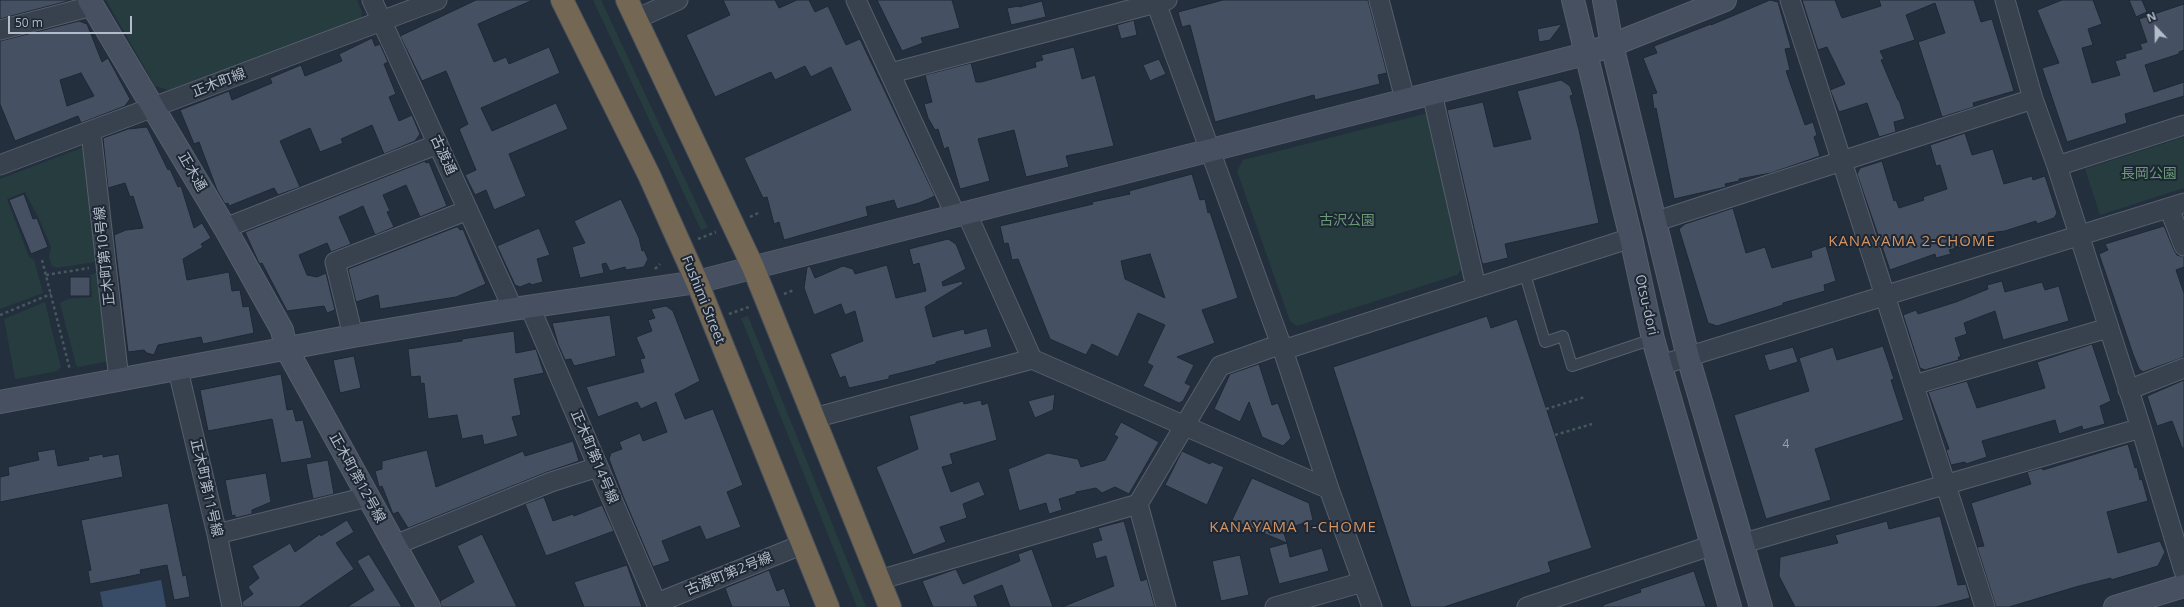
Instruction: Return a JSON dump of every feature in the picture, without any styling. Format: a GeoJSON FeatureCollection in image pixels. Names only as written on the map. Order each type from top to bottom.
{"type":"FeatureCollection","features":[{"type":"Feature","properties":{"kind":"highway","name":"Fushimi Street"},"geometry":{"type":"LineString","coordinates":[[562,0],[649,175],[697,282],[801,545],[828,607]]}},
{"type":"Feature","properties":{"kind":"highway"},"geometry":{"type":"LineString","coordinates":[[627,0],[753,267],[890,607]]}},
{"type":"Feature","properties":{"kind":"street","name":"古渡通"},"geometry":{"type":"LineString","coordinates":[[372,0],[468,210],[522,308]]}},
{"type":"Feature","properties":{"kind":"street","name":"正木町線"},"geometry":{"type":"LineString","coordinates":[[0,165],[91,132],[437,0]]}},
{"type":"Feature","properties":{"kind":"street"},"geometry":{"type":"LineString","coordinates":[[636,19],[678,0]]}},
{"type":"Feature","properties":{"kind":"street"},"geometry":{"type":"LineString","coordinates":[[856,0],[1032,359]]}},
{"type":"Feature","properties":{"kind":"street"},"geometry":{"type":"LineString","coordinates":[[1379,0],[1404,99]]}},
{"type":"Feature","properties":{"kind":"street","name":"Otsu-dori"},"geometry":{"type":"LineString","coordinates":[[1572,0],[1631,238],[1653,339],[1730,607]]}},
{"type":"Feature","properties":{"kind":"street","name":"Otsu-dori"},"geometry":{"type":"LineString","coordinates":[[1604,0],[1612,45],[1688,357],[1744,543],[1761,607]]}},
{"type":"Feature","properties":{"kind":"street"},"geometry":{"type":"LineString","coordinates":[[0,402],[178,370],[353,336],[522,308],[697,282],[1209,152],[1404,99],[1585,54],[1612,45],[1724,0]]}},
{"type":"Feature","properties":{"kind":"street"},"geometry":{"type":"LineString","coordinates":[[1790,0],[1985,607]]}},
{"type":"Feature","properties":{"kind":"street"},"geometry":{"type":"LineString","coordinates":[[891,73],[1160,1],[1209,152],[1282,347],[1329,489],[1372,607]]}},
{"type":"Feature","properties":{"kind":"street"},"geometry":{"type":"LineString","coordinates":[[2010,1],[2033,99],[2057,166],[2141,428],[2184,571]]}},
{"type":"Feature","properties":{"kind":"street"},"geometry":{"type":"LineString","coordinates":[[0,30],[90,3]]}},
{"type":"Feature","properties":{"kind":"street","name":"正木通"},"geometry":{"type":"LineString","coordinates":[[90,3],[154,107],[225,228],[282,330],[286,348]]}},
{"type":"Feature","properties":{"kind":"street"},"geometry":{"type":"LineString","coordinates":[[1432,93],[1476,287]]}},
{"type":"Feature","properties":{"kind":"street"},"geometry":{"type":"LineString","coordinates":[[1654,222],[2033,99]]}},
{"type":"Feature","properties":{"kind":"street"},"geometry":{"type":"LineString","coordinates":[[2057,166],[2184,125]]}},
{"type":"Feature","properties":{"kind":"street","name":"正木町第10号線"},"geometry":{"type":"LineString","coordinates":[[91,132],[119,380]]}},
{"type":"Feature","properties":{"kind":"street"},"geometry":{"type":"LineString","coordinates":[[225,228],[438,144]]}},
{"type":"Feature","properties":{"kind":"street"},"geometry":{"type":"LineString","coordinates":[[1661,364],[1688,357],[1885,294],[2177,206],[2184,246]]}},
{"type":"Feature","properties":{"kind":"street"},"geometry":{"type":"LineString","coordinates":[[353,336],[335,262],[468,210]]}},
{"type":"Feature","properties":{"kind":"street"},"geometry":{"type":"LineString","coordinates":[[879,580],[1138,504],[1220,366],[1631,238]]}},
{"type":"Feature","properties":{"kind":"street","name":"正木町第14号線"},"geometry":{"type":"LineString","coordinates":[[522,308],[598,467],[658,605]]}},
{"type":"Feature","properties":{"kind":"street"},"geometry":{"type":"LineString","coordinates":[[1914,385],[2108,328]]}},
{"type":"Feature","properties":{"kind":"street","name":"正木町第12号線"},"geometry":{"type":"LineString","coordinates":[[286,348],[429,607]]}},
{"type":"Feature","properties":{"kind":"street"},"geometry":{"type":"LineString","coordinates":[[814,418],[1032,359],[1329,489]]}},
{"type":"Feature","properties":{"kind":"street"},"geometry":{"type":"LineString","coordinates":[[2128,390],[2184,368]]}},
{"type":"Feature","properties":{"kind":"street","name":"正木町第11号線"},"geometry":{"type":"LineString","coordinates":[[178,370],[217,534],[232,607]]}},
{"type":"Feature","properties":{"kind":"street"},"geometry":{"type":"LineString","coordinates":[[1744,543],[2141,428]]}},
{"type":"Feature","properties":{"kind":"street"},"geometry":{"type":"LineString","coordinates":[[395,545],[551,482],[598,467]]}},
{"type":"Feature","properties":{"kind":"street"},"geometry":{"type":"LineString","coordinates":[[217,534],[367,497]]}},
{"type":"Feature","properties":{"kind":"street"},"geometry":{"type":"LineString","coordinates":[[1138,504],[1166,607]]}},
{"type":"Feature","properties":{"kind":"street","name":"古渡町第2号線"},"geometry":{"type":"LineString","coordinates":[[658,605],[801,545]]}},
{"type":"Feature","properties":{"kind":"street"},"geometry":{"type":"LineString","coordinates":[[1527,607],[1572,600],[1713,545]]}},
{"type":"Feature","properties":{"kind":"street"},"geometry":{"type":"LineString","coordinates":[[1275,607],[1363,582]]}},
{"type":"Feature","properties":{"kind":"street"},"geometry":{"type":"LineString","coordinates":[[2115,607],[2184,586]]}},
{"type":"Feature","properties":{"kind":"lane"},"geometry":{"type":"LineString","coordinates":[[1524,271],[1545,342],[1563,336],[1572,366],[1653,339]]}},
{"type":"Feature","properties":{"kind":"path"},"geometry":{"type":"LineString","coordinates":[[681,246],[758,214]]}},
{"type":"Feature","properties":{"kind":"path"},"geometry":{"type":"LineString","coordinates":[[42,260],[71,374]]}},
{"type":"Feature","properties":{"kind":"path"},"geometry":{"type":"LineString","coordinates":[[46,275],[106,265]]}},
{"type":"Feature","properties":{"kind":"path"},"geometry":{"type":"LineString","coordinates":[[712,321],[794,290]]}},
{"type":"Feature","properties":{"kind":"path"},"geometry":{"type":"LineString","coordinates":[[0,315],[51,294]]}},
{"type":"Feature","properties":{"kind":"path"},"geometry":{"type":"LineString","coordinates":[[1546,409],[1584,397]]}},
{"type":"Feature","properties":{"kind":"path"},"geometry":{"type":"LineString","coordinates":[[1555,435],[1592,424]]}},
{"type":"Feature","properties":{"kind":"green space"},"geometry":{"type":"Polygon","coordinates":[[[106,0],[357,0],[362,12],[361,18],[168,90],[155,86],[106,0]]]}},
{"type":"Feature","properties":{"kind":"green space"},"geometry":{"type":"Polygon","coordinates":[[[593,0],[601,0],[708,228],[701,230],[593,0]]]}},
{"type":"Feature","properties":{"kind":"green space","name":"古沢公園"},"geometry":{"type":"Polygon","coordinates":[[[1428,113],[1462,269],[1457,275],[1297,326],[1290,321],[1237,171],[1243,160],[1428,113]]]}},
{"type":"Feature","properties":{"kind":"green space","name":"長岡公園"},"geometry":{"type":"Polygon","coordinates":[[[2184,137],[2184,188],[2100,215],[2085,169],[2184,137]]]}},
{"type":"Feature","properties":{"kind":"green space"},"geometry":{"type":"Polygon","coordinates":[[[81,148],[85,150],[98,259],[95,262],[57,268],[52,266],[49,257],[51,247],[25,192],[7,199],[29,257],[34,260],[43,293],[0,309],[0,179],[81,148]]]}},
{"type":"Feature","properties":{"kind":"green space"},"geometry":{"type":"Polygon","coordinates":[[[98,272],[109,361],[78,367],[76,365],[60,303],[68,299],[92,297],[90,275],[98,272]]]}},
{"type":"Feature","properties":{"kind":"green space"},"geometry":{"type":"Polygon","coordinates":[[[45,302],[61,367],[57,371],[17,379],[15,378],[4,319],[45,302]]]}},
{"type":"Feature","properties":{"kind":"green space"},"geometry":{"type":"Polygon","coordinates":[[[748,316],[866,607],[857,607],[741,318],[748,316]]]}},
{"type":"Feature","properties":{"kind":"water"},"geometry":{"type":"Polygon","coordinates":[[[161,580],[166,607],[103,607],[100,592],[161,580]]]}},
{"type":"Feature","properties":{"kind":"building"},"geometry":{"type":"Polygon","coordinates":[[[0,0],[68,0],[68,1],[0,19],[0,0]]]}},
{"type":"Feature","properties":{"kind":"building"},"geometry":{"type":"Polygon","coordinates":[[[476,0],[533,0],[478,24],[494,62],[506,57],[509,64],[549,47],[560,73],[481,108],[492,131],[556,103],[568,129],[509,154],[526,196],[494,210],[486,190],[475,195],[465,175],[476,170],[459,129],[468,124],[446,71],[422,81],[400,36],[476,0]]]}},
{"type":"Feature","properties":{"kind":"building"},"geometry":{"type":"Polygon","coordinates":[[[723,0],[775,0],[779,8],[797,0],[809,0],[815,12],[828,6],[846,45],[860,39],[935,196],[919,203],[897,209],[894,200],[866,207],[868,216],[784,240],[779,222],[774,224],[767,197],[763,198],[744,158],[851,110],[831,67],[811,77],[805,66],[775,80],[771,72],[715,97],[686,35],[730,15],[723,0]]]}},
{"type":"Feature","properties":{"kind":"building"},"geometry":{"type":"Polygon","coordinates":[[[877,0],[952,0],[960,28],[921,38],[923,43],[902,51],[877,0]]]}},
{"type":"Feature","properties":{"kind":"building"},"geometry":{"type":"Polygon","coordinates":[[[1223,0],[1368,0],[1387,73],[1378,75],[1380,84],[1315,100],[1314,95],[1215,122],[1190,25],[1182,27],[1178,12],[1223,0]]]}},
{"type":"Feature","properties":{"kind":"building"},"geometry":{"type":"Polygon","coordinates":[[[1770,0],[1778,2],[1791,48],[1785,49],[1790,70],[1786,71],[1805,125],[1813,122],[1817,135],[1814,137],[1820,156],[1771,173],[1739,179],[1739,181],[1725,184],[1726,187],[1674,199],[1656,108],[1654,109],[1652,94],[1657,93],[1643,58],[1657,53],[1654,46],[1711,25],[1770,0]]]}},
{"type":"Feature","properties":{"kind":"building"},"geometry":{"type":"Polygon","coordinates":[[[1802,0],[1835,0],[1842,18],[1881,6],[1879,0],[1974,0],[1981,22],[1992,19],[2014,91],[1973,103],[1974,107],[1942,117],[1918,42],[1945,33],[1935,3],[1906,15],[1915,40],[1880,51],[1884,59],[1881,60],[1899,100],[1905,119],[1894,122],[1896,132],[1879,137],[1867,103],[1839,112],[1830,90],[1845,84],[1827,47],[1818,50],[1802,0]]]}},
{"type":"Feature","properties":{"kind":"building"},"geometry":{"type":"Polygon","coordinates":[[[2062,0],[2093,0],[2102,24],[2088,29],[2093,45],[2082,48],[2092,83],[2120,75],[2115,61],[2126,58],[2125,54],[2142,49],[2140,44],[2147,42],[2139,19],[2184,4],[2184,50],[2179,52],[2179,54],[2145,65],[2154,92],[2184,82],[2184,96],[2125,114],[2127,123],[2067,142],[2042,68],[2059,63],[2037,10],[2062,0]]]}},
{"type":"Feature","properties":{"kind":"building"},"geometry":{"type":"Polygon","coordinates":[[[2129,0],[2142,0],[2147,12],[2136,17],[2129,0]]]}},
{"type":"Feature","properties":{"kind":"building"},"geometry":{"type":"Polygon","coordinates":[[[1042,1],[1046,17],[1011,25],[1007,8],[1019,7],[1042,1]]]}},
{"type":"Feature","properties":{"kind":"building"},"geometry":{"type":"Polygon","coordinates":[[[1134,20],[1137,35],[1121,39],[1117,25],[1134,20]]]}},
{"type":"Feature","properties":{"kind":"building"},"geometry":{"type":"Polygon","coordinates":[[[79,21],[87,24],[102,62],[108,58],[130,99],[125,106],[81,123],[78,116],[15,141],[0,104],[0,41],[79,21]],[[81,73],[60,80],[67,106],[94,96],[81,73]]]}},
{"type":"Feature","properties":{"kind":"building"},"geometry":{"type":"Polygon","coordinates":[[[1562,24],[1550,40],[1539,42],[1537,29],[1562,24]]]}},
{"type":"Feature","properties":{"kind":"building"},"geometry":{"type":"Polygon","coordinates":[[[372,38],[375,46],[380,44],[388,62],[384,64],[396,94],[389,97],[399,121],[412,115],[420,134],[415,141],[384,154],[372,125],[341,139],[343,143],[320,152],[310,128],[280,141],[300,187],[278,195],[274,188],[229,206],[228,203],[225,204],[217,190],[199,142],[194,144],[180,110],[229,91],[232,100],[272,83],[270,78],[301,65],[305,76],[342,61],[339,54],[372,38]]]}},
{"type":"Feature","properties":{"kind":"building"},"geometry":{"type":"Polygon","coordinates":[[[1074,47],[1082,79],[1095,75],[1114,146],[1066,156],[1069,167],[1026,177],[1014,130],[978,139],[990,181],[960,189],[948,147],[944,149],[938,129],[935,130],[928,118],[924,104],[932,102],[925,75],[971,63],[976,82],[981,82],[1036,67],[1035,62],[1043,60],[1041,55],[1074,47]]]}},
{"type":"Feature","properties":{"kind":"building"},"geometry":{"type":"Polygon","coordinates":[[[1159,59],[1166,74],[1150,81],[1143,65],[1159,59]]]}},
{"type":"Feature","properties":{"kind":"building"},"geometry":{"type":"Polygon","coordinates":[[[1561,80],[1570,86],[1573,95],[1570,96],[1579,130],[1599,223],[1505,244],[1508,258],[1484,264],[1482,263],[1447,110],[1483,102],[1494,147],[1531,139],[1517,91],[1561,80]]]}},
{"type":"Feature","properties":{"kind":"building"},"geometry":{"type":"Polygon","coordinates":[[[147,127],[168,170],[170,169],[178,187],[181,186],[194,228],[202,223],[211,238],[201,244],[203,247],[183,259],[187,280],[229,272],[232,291],[240,290],[243,307],[249,306],[254,333],[203,344],[201,337],[158,345],[154,355],[147,353],[144,350],[128,352],[114,235],[126,230],[143,228],[133,196],[130,197],[125,183],[108,188],[103,138],[128,129],[147,127]]]}},
{"type":"Feature","properties":{"kind":"building"},"geometry":{"type":"Polygon","coordinates":[[[1965,133],[1972,155],[1993,149],[2004,184],[2032,176],[2033,180],[2045,176],[2057,213],[2054,218],[2037,224],[2036,221],[2005,231],[1988,233],[1990,239],[1949,250],[1951,254],[1936,258],[1935,254],[1890,270],[1857,174],[1860,168],[1882,161],[1894,201],[1896,200],[1899,208],[1924,200],[1923,197],[1947,189],[1940,165],[1936,166],[1930,145],[1965,133]]]}},
{"type":"Feature","properties":{"kind":"building"},"geometry":{"type":"Polygon","coordinates":[[[425,161],[426,163],[429,162],[447,206],[420,217],[406,185],[383,195],[390,211],[387,212],[394,227],[375,235],[363,206],[339,217],[351,244],[331,252],[327,243],[299,255],[307,275],[317,277],[326,273],[335,310],[327,313],[324,306],[287,311],[262,263],[260,264],[258,261],[245,232],[425,161]]]}},
{"type":"Feature","properties":{"kind":"building"},"geometry":{"type":"Polygon","coordinates":[[[1192,174],[1200,200],[1205,199],[1208,213],[1210,212],[1238,298],[1202,310],[1215,343],[1177,357],[1194,365],[1185,383],[1191,386],[1183,401],[1179,403],[1143,386],[1153,366],[1147,363],[1165,325],[1138,313],[1118,357],[1092,344],[1086,355],[1050,339],[1018,259],[1012,260],[1008,243],[1004,244],[1000,226],[1093,204],[1092,202],[1130,194],[1129,191],[1192,174]],[[1150,254],[1121,261],[1125,279],[1165,298],[1150,254]]]}},
{"type":"Feature","properties":{"kind":"building"},"geometry":{"type":"Polygon","coordinates":[[[24,194],[33,219],[37,218],[48,247],[31,254],[9,200],[24,194]]]}},
{"type":"Feature","properties":{"kind":"building"},"geometry":{"type":"Polygon","coordinates":[[[621,199],[639,238],[642,251],[644,250],[648,259],[644,267],[626,270],[625,267],[610,271],[606,263],[602,264],[604,273],[580,278],[572,247],[585,243],[574,221],[621,199]]]}},
{"type":"Feature","properties":{"kind":"building"},"geometry":{"type":"Polygon","coordinates":[[[1733,208],[1746,253],[1765,247],[1772,268],[1812,257],[1811,251],[1826,246],[1836,281],[1824,285],[1825,291],[1783,303],[1783,305],[1717,326],[1708,323],[1679,229],[1685,224],[1733,208]]]}},
{"type":"Feature","properties":{"kind":"building"},"geometry":{"type":"Polygon","coordinates":[[[2164,226],[2177,255],[2184,257],[2184,267],[2176,270],[2184,293],[2184,357],[2143,372],[2139,369],[2133,354],[2099,254],[2108,250],[2105,244],[2164,226]]]}},
{"type":"Feature","properties":{"kind":"building"},"geometry":{"type":"Polygon","coordinates":[[[456,227],[460,230],[463,229],[486,284],[456,297],[380,309],[378,295],[356,302],[348,269],[456,227]]]}},
{"type":"Feature","properties":{"kind":"building"},"geometry":{"type":"Polygon","coordinates":[[[539,228],[550,255],[537,259],[543,282],[531,285],[530,283],[520,287],[515,285],[497,246],[539,228]]]}},
{"type":"Feature","properties":{"kind":"building"},"geometry":{"type":"Polygon","coordinates":[[[948,239],[956,244],[966,269],[942,282],[943,286],[962,281],[963,284],[925,307],[933,337],[964,329],[965,334],[987,328],[992,347],[889,376],[889,379],[849,388],[845,376],[840,378],[830,354],[863,341],[855,311],[845,315],[841,304],[814,315],[804,288],[807,267],[810,266],[815,278],[843,266],[853,269],[855,274],[887,265],[896,298],[926,291],[919,263],[913,265],[909,249],[948,239]]]}},
{"type":"Feature","properties":{"kind":"building"},"geometry":{"type":"Polygon","coordinates":[[[70,277],[90,277],[90,296],[70,296],[70,277]]]}},
{"type":"Feature","properties":{"kind":"building"},"geometry":{"type":"Polygon","coordinates":[[[2002,281],[2005,292],[2042,282],[2045,290],[2059,286],[2069,321],[2003,340],[1995,311],[1964,323],[1967,334],[1955,338],[1961,357],[1958,357],[1959,360],[1925,370],[1920,368],[1903,315],[1916,310],[1918,314],[1956,302],[1988,289],[1987,285],[2002,281]]]}},
{"type":"Feature","properties":{"kind":"building"},"geometry":{"type":"Polygon","coordinates":[[[666,306],[673,311],[700,381],[675,394],[685,419],[713,409],[743,485],[727,492],[741,527],[706,540],[700,526],[662,541],[670,561],[653,567],[609,459],[611,453],[622,449],[619,442],[640,433],[643,441],[667,432],[656,402],[641,409],[637,402],[598,417],[586,387],[644,372],[640,359],[645,358],[636,337],[652,331],[648,320],[655,318],[651,309],[666,306]]]}},
{"type":"Feature","properties":{"kind":"building"},"geometry":{"type":"Polygon","coordinates":[[[610,315],[616,356],[574,366],[571,359],[565,360],[558,344],[552,323],[610,315]]]}},
{"type":"Feature","properties":{"kind":"building"},"geometry":{"type":"Polygon","coordinates":[[[1487,316],[1491,328],[1517,319],[1592,548],[1548,562],[1551,572],[1444,607],[1411,607],[1333,367],[1487,316]]]}},
{"type":"Feature","properties":{"kind":"building"},"geometry":{"type":"Polygon","coordinates":[[[514,331],[516,353],[536,349],[544,373],[514,379],[521,415],[512,417],[518,436],[484,445],[482,435],[462,439],[457,415],[428,419],[424,383],[421,384],[420,376],[411,377],[408,349],[514,331]]]}},
{"type":"Feature","properties":{"kind":"building"},"geometry":{"type":"Polygon","coordinates":[[[2092,344],[2111,401],[2100,406],[2105,424],[2083,430],[2082,426],[2059,434],[2055,420],[1982,441],[1987,457],[1966,464],[1965,462],[1951,465],[1946,450],[1949,449],[1928,392],[1967,381],[1977,408],[2045,388],[2037,362],[2092,344]]]}},
{"type":"Feature","properties":{"kind":"building"},"geometry":{"type":"Polygon","coordinates":[[[1883,346],[1894,379],[1891,380],[1904,420],[1815,449],[1831,500],[1766,519],[1734,415],[1809,391],[1799,358],[1833,347],[1837,360],[1883,346]]]}},
{"type":"Feature","properties":{"kind":"building"},"geometry":{"type":"Polygon","coordinates":[[[1793,347],[1798,362],[1769,371],[1764,355],[1793,347]]]}},
{"type":"Feature","properties":{"kind":"building"},"geometry":{"type":"Polygon","coordinates":[[[354,356],[361,388],[340,393],[333,360],[354,356]]]}},
{"type":"Feature","properties":{"kind":"building"},"geometry":{"type":"Polygon","coordinates":[[[1259,364],[1272,405],[1278,403],[1291,438],[1283,446],[1262,437],[1249,402],[1240,422],[1214,409],[1230,374],[1259,364]]]}},
{"type":"Feature","properties":{"kind":"building"},"geometry":{"type":"Polygon","coordinates":[[[281,374],[287,410],[293,409],[296,421],[303,420],[312,458],[281,463],[272,419],[208,431],[200,390],[281,374]]]}},
{"type":"Feature","properties":{"kind":"building"},"geometry":{"type":"Polygon","coordinates":[[[2184,380],[2184,448],[2182,448],[2172,421],[2157,426],[2147,396],[2184,380]]]}},
{"type":"Feature","properties":{"kind":"building"},"geometry":{"type":"Polygon","coordinates":[[[1055,394],[1053,410],[1035,418],[1028,401],[1055,394]]]}},
{"type":"Feature","properties":{"kind":"building"},"geometry":{"type":"Polygon","coordinates":[[[981,400],[982,405],[988,403],[997,440],[950,454],[953,464],[942,467],[951,492],[979,481],[985,495],[963,504],[967,518],[940,527],[946,542],[913,555],[876,467],[918,449],[909,416],[963,401],[964,404],[981,400]]]}},
{"type":"Feature","properties":{"kind":"building"},"geometry":{"type":"Polygon","coordinates":[[[1121,422],[1159,442],[1129,494],[1115,487],[1102,493],[1096,488],[1076,492],[1076,494],[1059,499],[1062,510],[1049,514],[1046,503],[1019,511],[1008,469],[1048,453],[1078,459],[1081,467],[1105,460],[1118,437],[1114,435],[1121,422]]]}},
{"type":"Feature","properties":{"kind":"building"},"geometry":{"type":"Polygon","coordinates":[[[573,441],[579,461],[547,472],[408,528],[398,512],[393,514],[382,486],[379,487],[375,471],[382,469],[382,461],[427,450],[436,487],[523,451],[525,456],[573,441]]]}},
{"type":"Feature","properties":{"kind":"building"},"geometry":{"type":"Polygon","coordinates":[[[2128,444],[2135,468],[2137,467],[2140,480],[2142,479],[2148,501],[2107,512],[2118,553],[2160,541],[2165,552],[2158,566],[2111,580],[2111,578],[2079,586],[2009,607],[1996,607],[1977,547],[1984,546],[1971,503],[2031,484],[2027,472],[2042,468],[2043,470],[2128,444]]]}},
{"type":"Feature","properties":{"kind":"building"},"geometry":{"type":"Polygon","coordinates":[[[55,449],[58,466],[89,460],[88,457],[103,454],[103,457],[119,454],[123,477],[0,502],[0,477],[9,475],[8,467],[39,460],[37,452],[55,449]]]}},
{"type":"Feature","properties":{"kind":"building"},"geometry":{"type":"Polygon","coordinates":[[[1182,451],[1210,464],[1212,462],[1224,467],[1207,505],[1165,485],[1182,451]]]}},
{"type":"Feature","properties":{"kind":"building"},"geometry":{"type":"Polygon","coordinates":[[[328,460],[334,494],[313,499],[306,464],[328,460]]]}},
{"type":"Feature","properties":{"kind":"building"},"geometry":{"type":"Polygon","coordinates":[[[266,473],[271,502],[252,510],[252,514],[235,518],[235,515],[232,516],[225,480],[266,473]]]}},
{"type":"Feature","properties":{"kind":"building"},"geometry":{"type":"Polygon","coordinates":[[[1252,478],[1309,503],[1313,520],[1283,530],[1287,543],[1232,520],[1252,478]]]}},
{"type":"Feature","properties":{"kind":"building"},"geometry":{"type":"Polygon","coordinates":[[[544,497],[553,521],[573,514],[574,516],[602,505],[614,531],[546,556],[525,504],[544,497]]]}},
{"type":"Feature","properties":{"kind":"building"},"geometry":{"type":"Polygon","coordinates":[[[168,503],[183,576],[186,575],[190,597],[174,600],[167,565],[140,570],[141,574],[90,584],[88,571],[91,570],[81,520],[168,503]]]}},
{"type":"Feature","properties":{"kind":"building"},"geometry":{"type":"Polygon","coordinates":[[[1940,516],[1958,585],[1966,584],[1970,598],[1936,607],[1795,607],[1779,576],[1780,557],[1838,543],[1835,535],[1887,521],[1889,529],[1940,516]]]}},
{"type":"Feature","properties":{"kind":"building"},"geometry":{"type":"Polygon","coordinates":[[[347,520],[354,532],[336,543],[354,569],[299,607],[243,607],[242,602],[253,594],[248,587],[259,578],[252,566],[290,543],[295,552],[320,534],[321,536],[347,520]]]}},
{"type":"Feature","properties":{"kind":"building"},"geometry":{"type":"Polygon","coordinates":[[[1124,521],[1141,581],[1147,579],[1155,607],[1062,607],[1114,586],[1106,556],[1096,559],[1092,543],[1102,540],[1098,528],[1124,521]]]}},
{"type":"Feature","properties":{"kind":"building"},"geometry":{"type":"Polygon","coordinates":[[[482,534],[517,607],[441,607],[440,601],[474,582],[457,546],[482,534]]]}},
{"type":"Feature","properties":{"kind":"building"},"geometry":{"type":"Polygon","coordinates":[[[1287,543],[1290,557],[1322,548],[1329,571],[1279,584],[1269,548],[1287,543]]]}},
{"type":"Feature","properties":{"kind":"building"},"geometry":{"type":"Polygon","coordinates":[[[1032,549],[1053,607],[1010,607],[1002,585],[974,596],[978,607],[933,607],[922,581],[956,569],[963,584],[1020,561],[1018,554],[1032,549]]]}},
{"type":"Feature","properties":{"kind":"building"},"geometry":{"type":"Polygon","coordinates":[[[369,554],[402,607],[347,607],[374,590],[357,561],[369,554]]]}},
{"type":"Feature","properties":{"kind":"building"},"geometry":{"type":"Polygon","coordinates":[[[1240,555],[1249,595],[1221,601],[1212,561],[1240,555]]]}},
{"type":"Feature","properties":{"kind":"building"},"geometry":{"type":"Polygon","coordinates":[[[627,565],[642,607],[584,607],[574,582],[627,565]]]}},
{"type":"Feature","properties":{"kind":"building"},"geometry":{"type":"Polygon","coordinates":[[[769,570],[777,591],[784,588],[791,607],[732,607],[725,588],[769,570]]]}},
{"type":"Feature","properties":{"kind":"building"},"geometry":{"type":"Polygon","coordinates":[[[1694,571],[1706,607],[1603,607],[1603,605],[1641,592],[1640,589],[1694,571]]]}},
{"type":"Feature","properties":{"kind":"district","name":"KANAYAMA 2-CHOME"},"geometry":{"type":"Point","coordinates":[1912,242]}},
{"type":"Feature","properties":{"kind":"district","name":"KANAYAMA 1-CHOME"},"geometry":{"type":"Point","coordinates":[1293,528]}}]}
